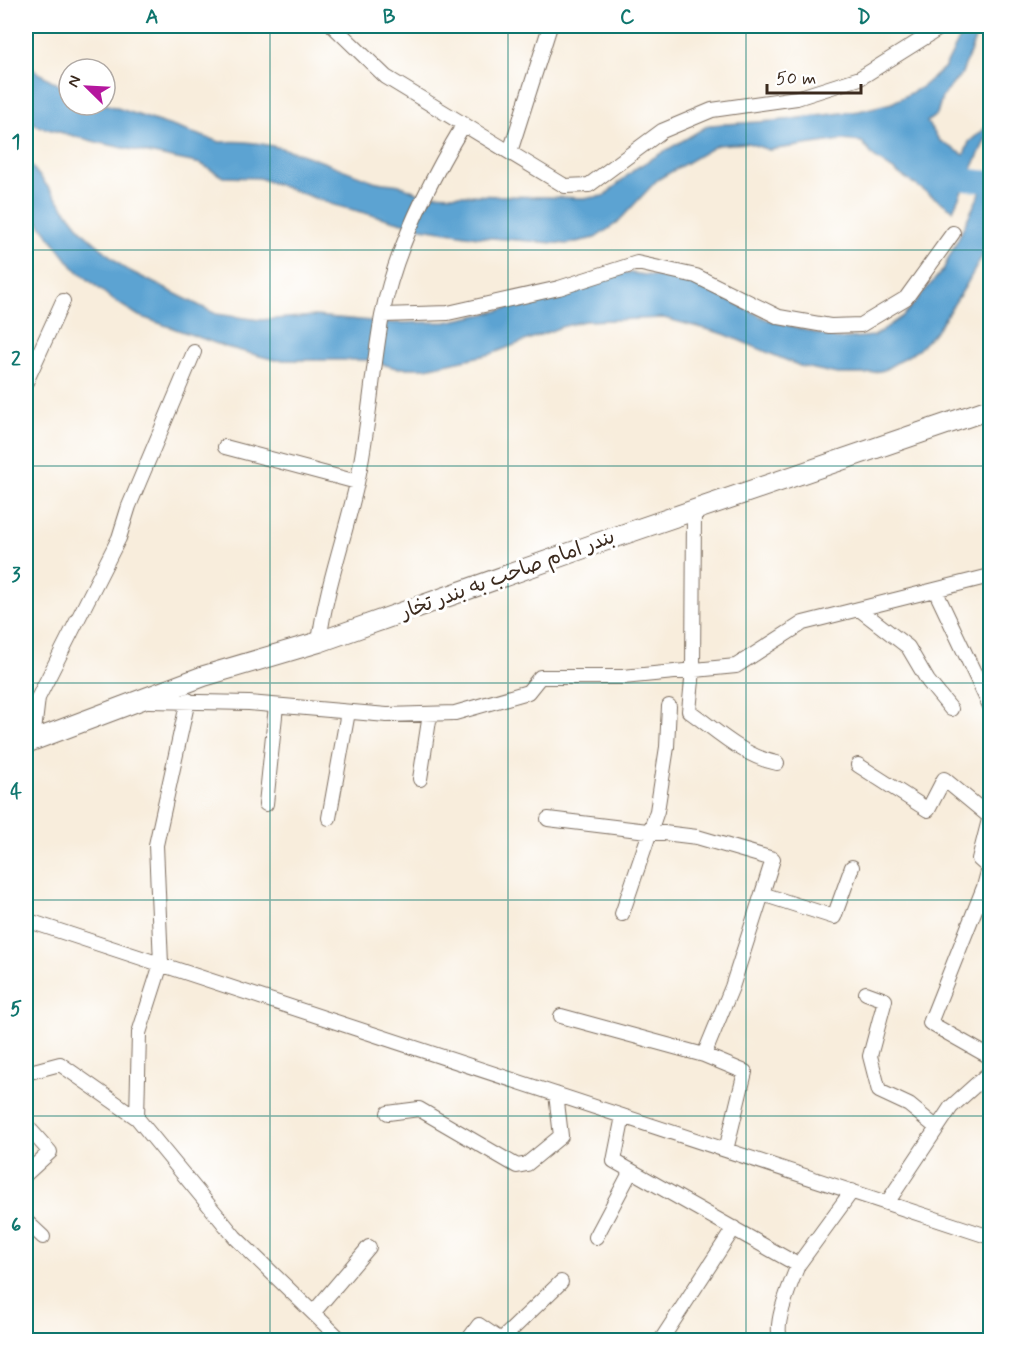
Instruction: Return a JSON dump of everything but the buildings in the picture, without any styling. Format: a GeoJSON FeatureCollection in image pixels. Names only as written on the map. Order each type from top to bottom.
{"type":"FeatureCollection","features":[{"type":"Feature","properties":{"kind":"main road","name":"بندر امام صاحب به بندر تخار"},"geometry":{"type":"LineString","coordinates":[[29,742],[144,701],[204,676],[319,642],[990,409]]}},
{"type":"Feature","properties":{"kind":"street"},"geometry":{"type":"LineString","coordinates":[[333,26],[386,77],[565,186],[589,185],[662,130],[712,110],[797,98],[860,78],[943,26]]}},
{"type":"Feature","properties":{"kind":"street"},"geometry":{"type":"LineString","coordinates":[[510,152],[550,26]]}},
{"type":"Feature","properties":{"kind":"street"},"geometry":{"type":"LineString","coordinates":[[319,642],[325,599],[357,482],[383,315],[392,281],[411,229],[464,124]]}},
{"type":"Feature","properties":{"kind":"street"},"geometry":{"type":"LineString","coordinates":[[383,315],[448,313],[559,288],[637,263],[696,276],[779,317],[830,326],[861,325],[906,298],[953,233]]}},
{"type":"Feature","properties":{"kind":"street"},"geometry":{"type":"LineString","coordinates":[[26,382],[63,302]]}},
{"type":"Feature","properties":{"kind":"street"},"geometry":{"type":"LineString","coordinates":[[29,742],[32,695],[119,538],[129,506],[194,351]]}},
{"type":"Feature","properties":{"kind":"street"},"geometry":{"type":"LineString","coordinates":[[225,447],[357,482]]}},
{"type":"Feature","properties":{"kind":"street"},"geometry":{"type":"LineString","coordinates":[[694,510],[693,670],[688,711],[741,749],[763,761],[777,764]]}},
{"type":"Feature","properties":{"kind":"street"},"geometry":{"type":"LineString","coordinates":[[144,701],[188,700],[387,715],[455,713],[528,692],[540,677],[623,676],[736,666],[803,623],[990,576]]}},
{"type":"Feature","properties":{"kind":"street"},"geometry":{"type":"LineString","coordinates":[[935,590],[990,706]]}},
{"type":"Feature","properties":{"kind":"street"},"geometry":{"type":"LineString","coordinates":[[859,609],[908,647],[928,681],[951,709]]}},
{"type":"Feature","properties":{"kind":"street"},"geometry":{"type":"LineString","coordinates":[[137,1118],[139,1033],[161,964],[156,844],[188,700]]}},
{"type":"Feature","properties":{"kind":"street"},"geometry":{"type":"LineString","coordinates":[[266,804],[276,706]]}},
{"type":"Feature","properties":{"kind":"street"},"geometry":{"type":"LineString","coordinates":[[622,914],[657,812],[667,747],[669,706]]}},
{"type":"Feature","properties":{"kind":"street"},"geometry":{"type":"LineString","coordinates":[[329,818],[348,712]]}},
{"type":"Feature","properties":{"kind":"street"},"geometry":{"type":"LineString","coordinates":[[420,779],[430,714]]}},
{"type":"Feature","properties":{"kind":"street"},"geometry":{"type":"LineString","coordinates":[[858,765],[928,810],[944,779],[990,816],[979,859],[989,868],[984,887],[930,1023],[990,1058]]}},
{"type":"Feature","properties":{"kind":"street"},"geometry":{"type":"LineString","coordinates":[[548,819],[697,837],[773,859],[732,987],[704,1055]]}},
{"type":"Feature","properties":{"kind":"street"},"geometry":{"type":"LineString","coordinates":[[762,894],[834,917],[852,867]]}},
{"type":"Feature","properties":{"kind":"street"},"geometry":{"type":"LineString","coordinates":[[26,920],[990,1237]]}},
{"type":"Feature","properties":{"kind":"street"},"geometry":{"type":"LineString","coordinates":[[866,993],[885,1000],[870,1056],[879,1091],[909,1105],[938,1128]]}},
{"type":"Feature","properties":{"kind":"street"},"geometry":{"type":"LineString","coordinates":[[561,1016],[704,1055],[745,1072],[726,1150]]}},
{"type":"Feature","properties":{"kind":"street"},"geometry":{"type":"LineString","coordinates":[[26,1073],[60,1064],[137,1118],[235,1237],[341,1341]]}},
{"type":"Feature","properties":{"kind":"street"},"geometry":{"type":"LineString","coordinates":[[887,1203],[951,1107],[990,1072]]}},
{"type":"Feature","properties":{"kind":"street"},"geometry":{"type":"LineString","coordinates":[[388,1113],[419,1109],[517,1166],[527,1164],[561,1136],[556,1094]]}},
{"type":"Feature","properties":{"kind":"street"},"geometry":{"type":"LineString","coordinates":[[623,1116],[614,1161],[798,1265]]}},
{"type":"Feature","properties":{"kind":"street"},"geometry":{"type":"LineString","coordinates":[[26,1125],[50,1152],[26,1174]]}},
{"type":"Feature","properties":{"kind":"street"},"geometry":{"type":"LineString","coordinates":[[596,1237],[631,1171]]}},
{"type":"Feature","properties":{"kind":"street"},"geometry":{"type":"LineString","coordinates":[[780,1341],[779,1330],[785,1298],[798,1265],[852,1191]]}},
{"type":"Feature","properties":{"kind":"street"},"geometry":{"type":"LineString","coordinates":[[26,1221],[43,1237]]}},
{"type":"Feature","properties":{"kind":"street"},"geometry":{"type":"LineString","coordinates":[[661,1341],[734,1228]]}},
{"type":"Feature","properties":{"kind":"street"},"geometry":{"type":"LineString","coordinates":[[313,1313],[369,1247]]}},
{"type":"Feature","properties":{"kind":"street"},"geometry":{"type":"LineString","coordinates":[[468,1341],[478,1325],[501,1340],[561,1282]]}},
{"type":"Feature","properties":{"kind":"water"},"geometry":{"type":"Polygon","coordinates":[[[966,26],[980,26],[962,73],[942,97],[937,114],[927,122],[940,141],[964,155],[969,142],[990,124],[990,130],[953,210],[874,157],[862,142],[842,140],[769,150],[748,143],[717,145],[657,180],[617,223],[595,238],[567,244],[478,237],[422,228],[334,205],[259,178],[223,177],[201,164],[100,143],[37,126],[26,116],[26,65],[57,84],[57,117],[117,117],[117,108],[220,142],[259,143],[278,147],[374,181],[399,185],[420,194],[587,198],[604,196],[636,168],[709,125],[775,121],[859,111],[892,103],[922,87],[945,67],[966,26]]]}},
{"type":"Feature","properties":{"kind":"water"},"geometry":{"type":"Polygon","coordinates":[[[26,159],[83,232],[124,268],[216,314],[260,320],[315,316],[394,323],[446,322],[498,311],[623,272],[693,281],[766,319],[837,339],[874,336],[904,315],[943,270],[990,172],[990,242],[965,287],[937,330],[918,350],[884,370],[866,374],[837,374],[800,366],[724,334],[664,318],[584,321],[561,327],[491,354],[426,368],[396,368],[368,360],[275,360],[226,347],[139,316],[113,300],[73,267],[26,206],[26,159]]]}},
{"type":"Feature","properties":{"kind":"waterway"},"geometry":{"type":"LineString","coordinates":[[940,173],[948,178],[990,182]]}}]}
